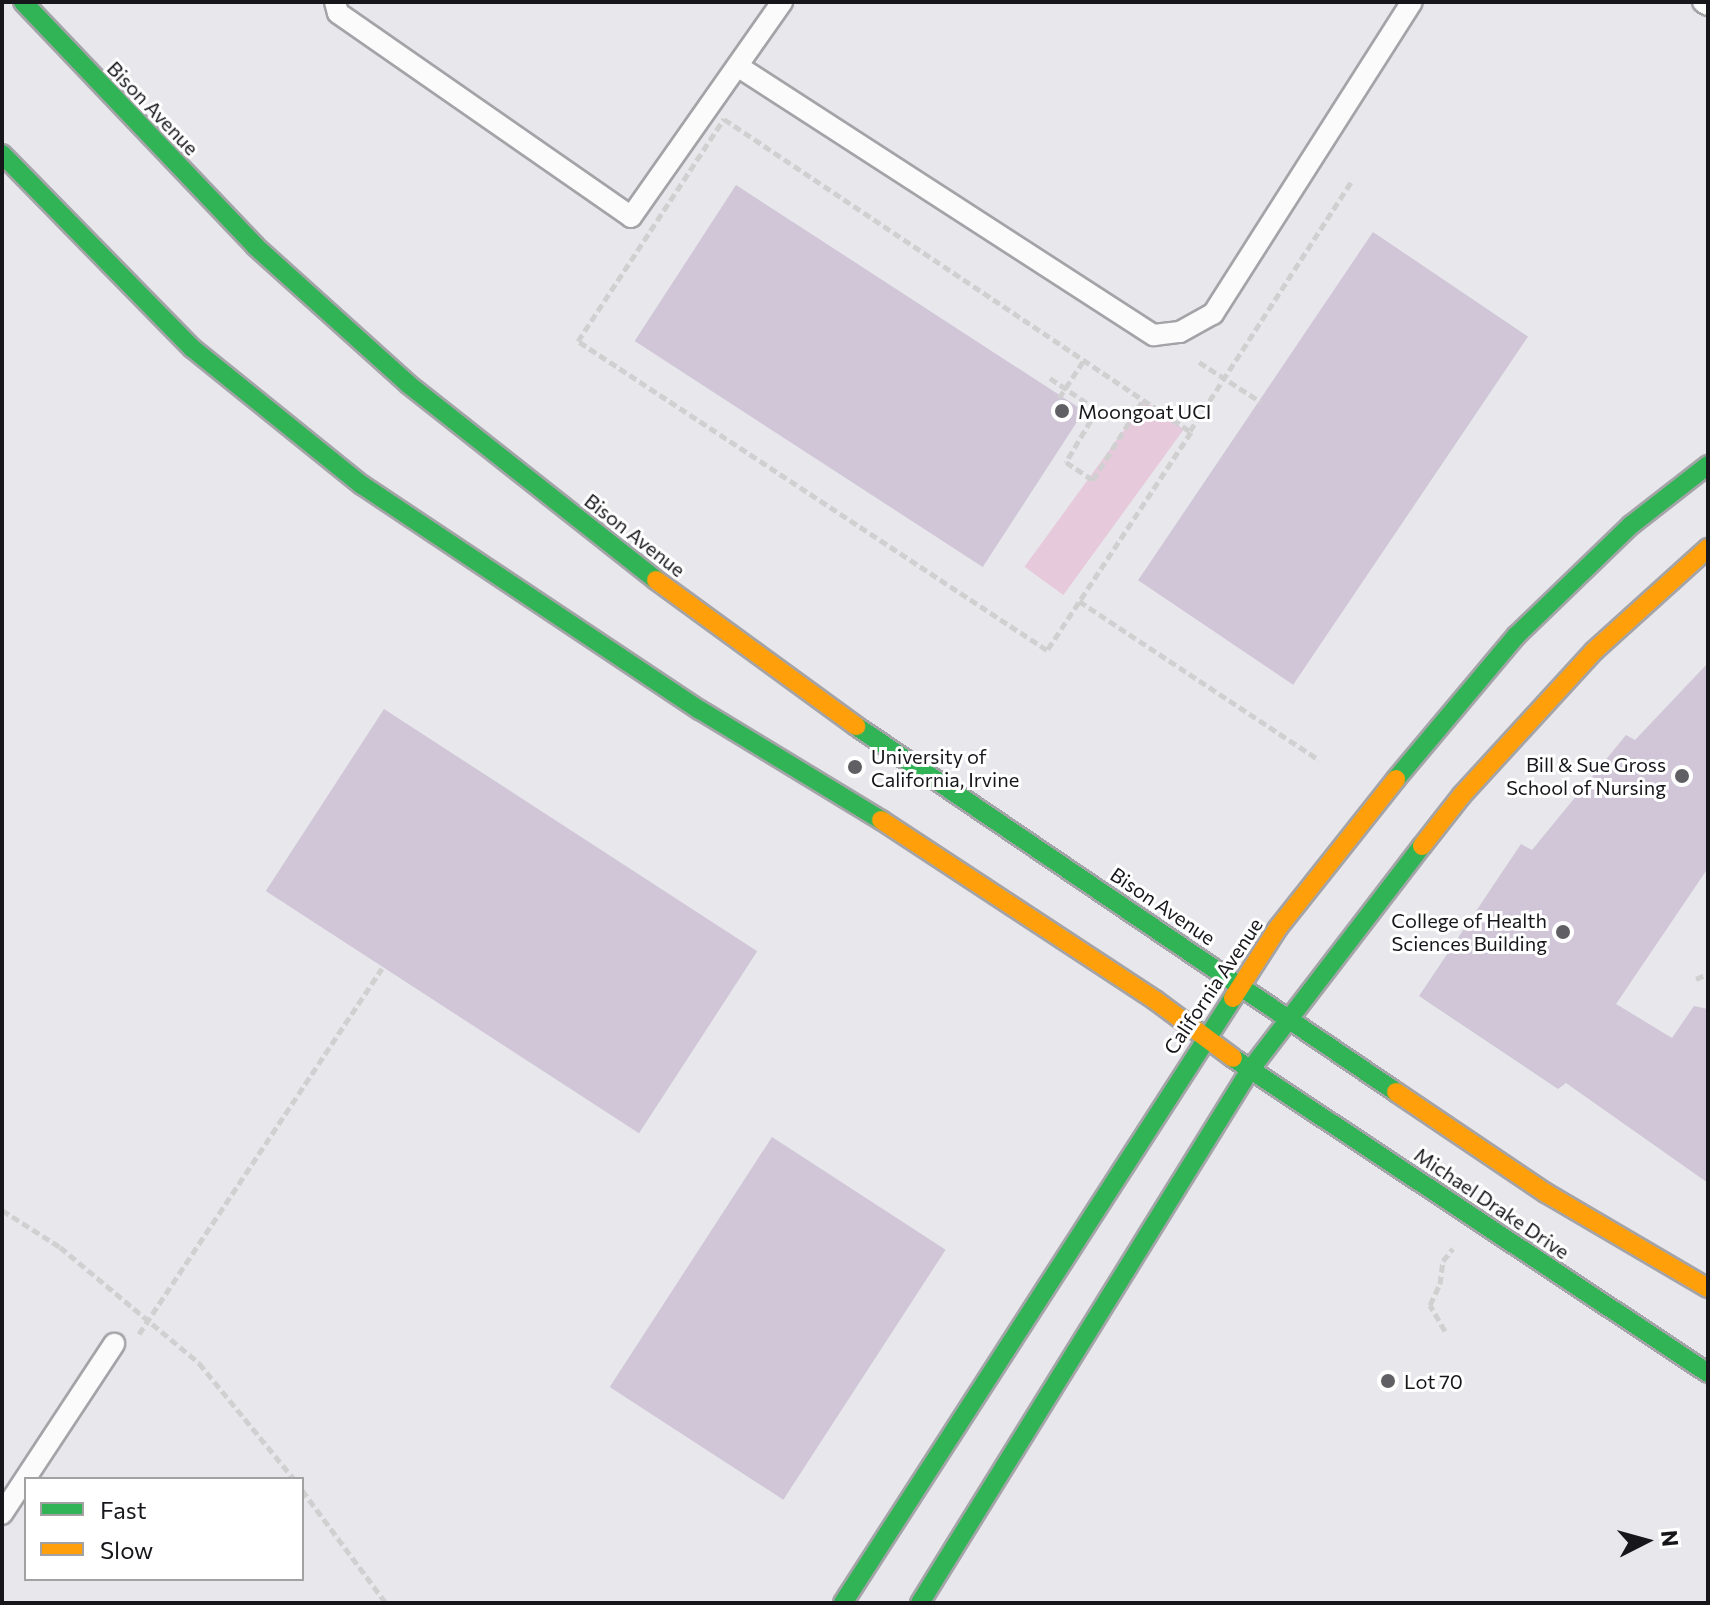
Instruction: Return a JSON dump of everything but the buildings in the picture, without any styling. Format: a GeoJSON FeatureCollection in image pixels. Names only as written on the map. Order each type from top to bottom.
{"type":"FeatureCollection","features":[{"type":"Feature","properties":{"kind":"main road","name":"Bison Avenue"},"geometry":{"type":"LineString","coordinates":[[23,2],[255,246],[408,384],[703,617],[870,736],[1288,1019]]}},
{"type":"Feature","properties":{"kind":"main road"},"geometry":{"type":"LineString","coordinates":[[2,154],[192,348],[362,485],[700,710],[834,789],[1205,1036],[1250,1070]]}},
{"type":"Feature","properties":{"kind":"main road","name":"California Avenue"},"geometry":{"type":"LineString","coordinates":[[843,1603],[1205,1036],[1278,928],[1407,765],[1516,636],[1631,525],[1708,465]]}},
{"type":"Feature","properties":{"kind":"main road"},"geometry":{"type":"LineString","coordinates":[[920,1603],[1250,1070],[1288,1019],[1462,795],[1594,651],[1708,548]]}},
{"type":"Feature","properties":{"kind":"main road","name":"Michael Drake Drive"},"geometry":{"type":"LineString","coordinates":[[1288,1019],[1546,1193],[1708,1288]]}},
{"type":"Feature","properties":{"kind":"main road","name":"Michael Drake Drive"},"geometry":{"type":"LineString","coordinates":[[1250,1070],[1708,1373]]}},
{"type":"Feature","properties":{"kind":"lane"},"geometry":{"type":"LineString","coordinates":[[335,2],[338,13],[631,217],[782,2]]}},
{"type":"Feature","properties":{"kind":"lane"},"geometry":{"type":"LineString","coordinates":[[739,67],[1154,335],[1180,332],[1213,314],[1412,2]]}},
{"type":"Feature","properties":{"kind":"lane"},"geometry":{"type":"LineString","coordinates":[[1703,2],[1708,5]]}},
{"type":"Feature","properties":{"kind":"lane"},"geometry":{"type":"LineString","coordinates":[[29,1477],[124,1344]]}},
{"type":"Feature","properties":{"kind":"lane"},"geometry":{"type":"LineString","coordinates":[[2,1514],[24,1483]]}},
{"type":"Feature","properties":{"kind":"path"},"geometry":{"type":"LineString","coordinates":[[1190,431],[724,119],[578,341],[1047,650],[1190,431],[1353,179]]}},
{"type":"Feature","properties":{"kind":"path"},"geometry":{"type":"LineString","coordinates":[[1059,398],[1084,360]]}},
{"type":"Feature","properties":{"kind":"path"},"geometry":{"type":"LineString","coordinates":[[1199,362],[1261,402]]}},
{"type":"Feature","properties":{"kind":"path"},"geometry":{"type":"LineString","coordinates":[[1050,378],[1097,410],[1066,462],[1093,480],[1143,400]]}},
{"type":"Feature","properties":{"kind":"path"},"geometry":{"type":"LineString","coordinates":[[1079,601],[1319,760]]}},
{"type":"Feature","properties":{"kind":"path"},"geometry":{"type":"LineString","coordinates":[[124,1344],[149,1319],[382,968]]}},
{"type":"Feature","properties":{"kind":"path"},"geometry":{"type":"LineString","coordinates":[[1696,979],[1708,974]]}},
{"type":"Feature","properties":{"kind":"path"},"geometry":{"type":"LineString","coordinates":[[2,1210],[60,1247],[199,1363],[292,1477]]}},
{"type":"Feature","properties":{"kind":"path"},"geometry":{"type":"LineString","coordinates":[[1445,1331],[1430,1305],[1440,1284],[1443,1261],[1458,1241]]}},
{"type":"Feature","properties":{"kind":"path"},"geometry":{"type":"LineString","coordinates":[[304,1493],[386,1603]]}},
{"type":"Feature","properties":{"kind":"shaded area"},"geometry":{"type":"Polygon","coordinates":[[[1145,401],[1184,429],[1063,595],[1025,567],[1145,401]]]}},
{"type":"Feature","properties":{"kind":"traffic: fast"},"geometry":{"type":"LineString","coordinates":[[23,2],[255,246],[408,384],[656,580]]}},
{"type":"Feature","properties":{"kind":"traffic: fast"},"geometry":{"type":"LineString","coordinates":[[2,154],[192,348],[362,485],[700,710],[881,820]]}},
{"type":"Feature","properties":{"kind":"traffic: fast"},"geometry":{"type":"LineString","coordinates":[[1396,779],[1516,636],[1631,525],[1708,465]]}},
{"type":"Feature","properties":{"kind":"traffic: fast"},"geometry":{"type":"LineString","coordinates":[[856,726],[1396,1092]]}},
{"type":"Feature","properties":{"kind":"traffic: fast"},"geometry":{"type":"LineString","coordinates":[[920,1603],[1250,1070],[1422,846]]}},
{"type":"Feature","properties":{"kind":"traffic: fast"},"geometry":{"type":"LineString","coordinates":[[843,1603],[1233,998]]}},
{"type":"Feature","properties":{"kind":"traffic: fast"},"geometry":{"type":"LineString","coordinates":[[1233,1058],[1708,1373]]}},
{"type":"Feature","properties":{"kind":"traffic: slow"},"geometry":{"type":"LineString","coordinates":[[1422,846],[1462,795],[1594,651],[1708,548]]}},
{"type":"Feature","properties":{"kind":"traffic: slow"},"geometry":{"type":"LineString","coordinates":[[656,580],[856,726]]}},
{"type":"Feature","properties":{"kind":"traffic: slow"},"geometry":{"type":"LineString","coordinates":[[1233,998],[1278,928],[1396,779]]}},
{"type":"Feature","properties":{"kind":"traffic: slow"},"geometry":{"type":"LineString","coordinates":[[881,820],[1155,1000],[1233,1058]]}},
{"type":"Feature","properties":{"kind":"traffic: slow"},"geometry":{"type":"LineString","coordinates":[[1396,1092],[1546,1193],[1708,1288]]}},
{"type":"Feature","properties":{"kind":"place","name":"Moongoat UCI"},"geometry":{"type":"Point","coordinates":[1062,411]}},
{"type":"Feature","properties":{"kind":"place","name":"University of California, Irvine"},"geometry":{"type":"Point","coordinates":[855,767]}},
{"type":"Feature","properties":{"kind":"place","name":"Bill & Sue Gross School of Nursing"},"geometry":{"type":"Point","coordinates":[1682,776]}},
{"type":"Feature","properties":{"kind":"place","name":"College of Health Sciences Building"},"geometry":{"type":"Point","coordinates":[1563,932]}},
{"type":"Feature","properties":{"kind":"place","name":"Lot 70"},"geometry":{"type":"Point","coordinates":[1388,1381]}}]}
